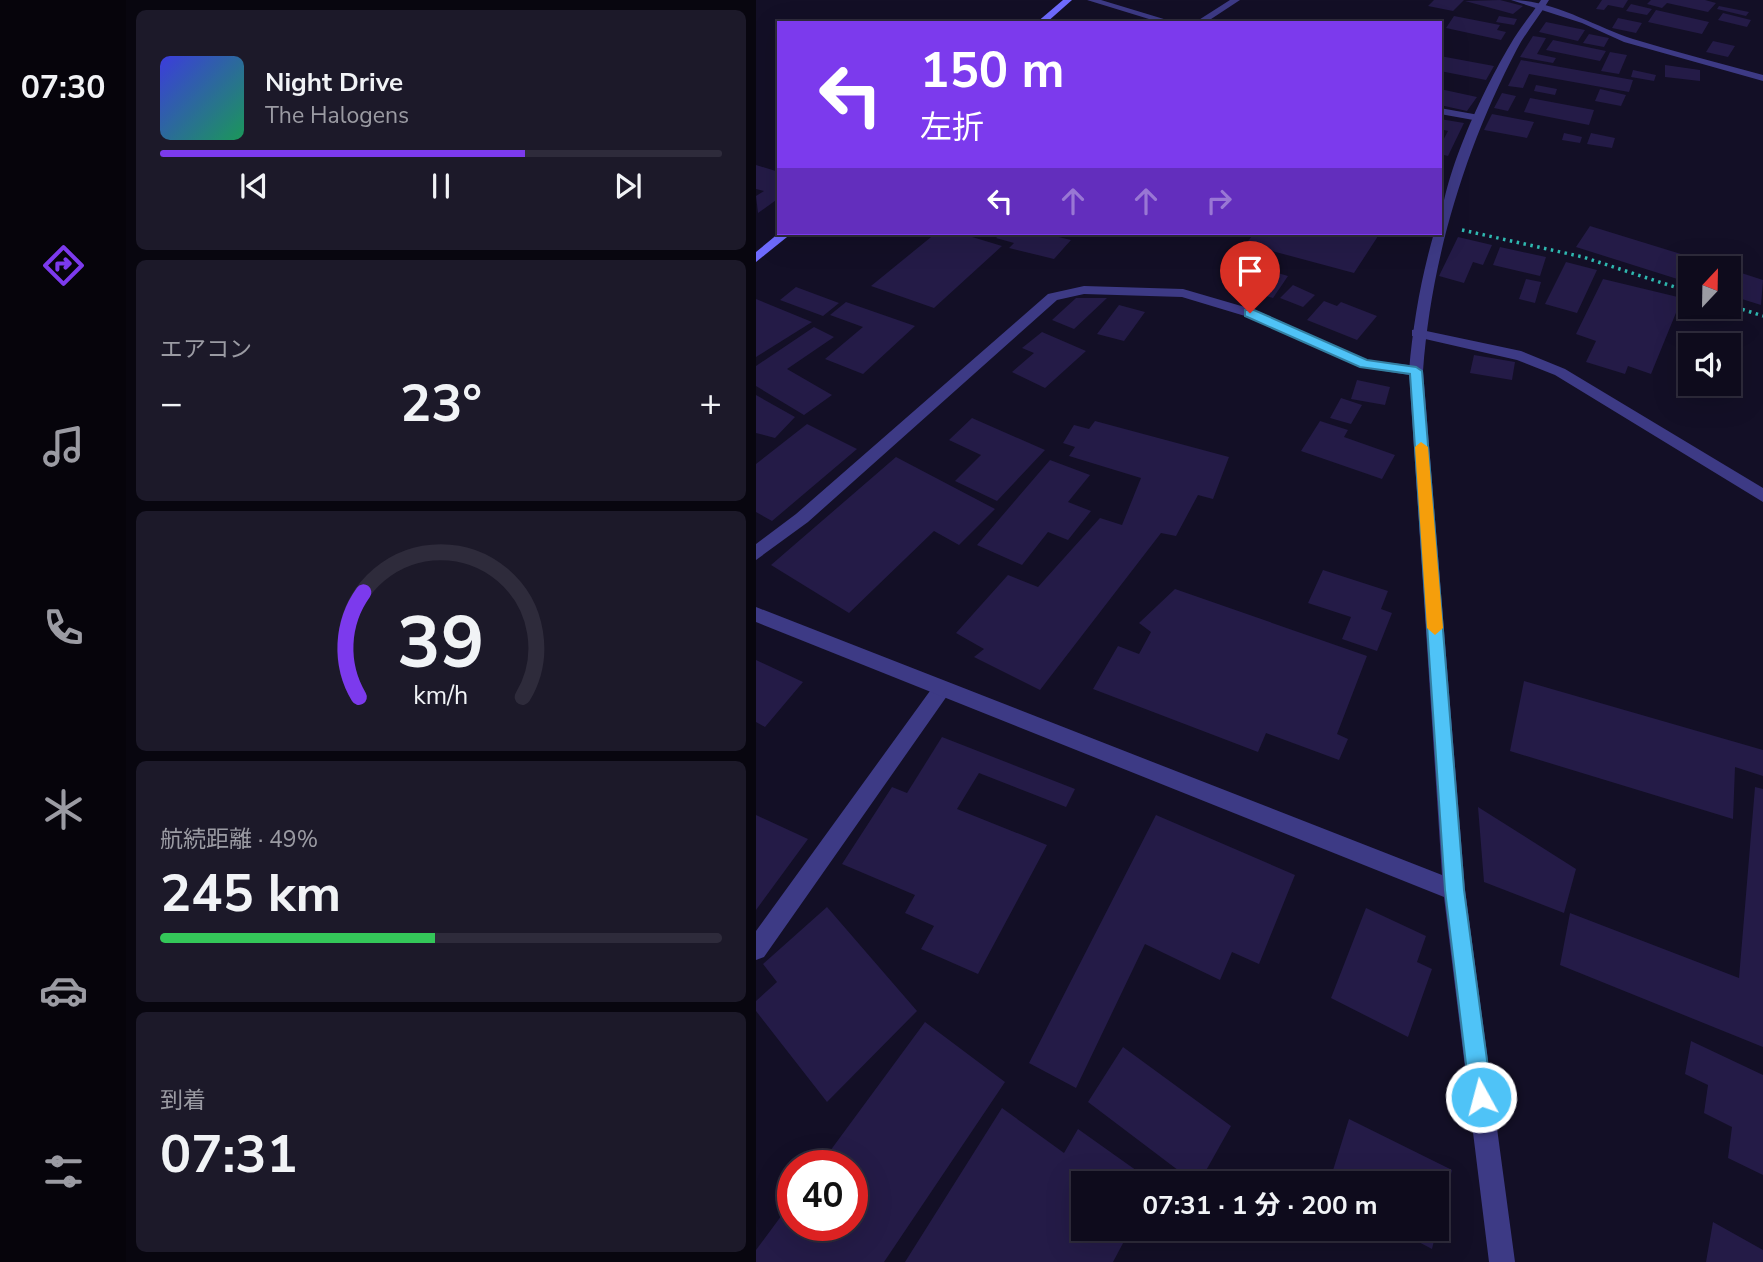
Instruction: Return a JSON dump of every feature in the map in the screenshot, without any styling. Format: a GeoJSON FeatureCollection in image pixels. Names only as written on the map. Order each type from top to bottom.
{"type":"FeatureCollection","features":[{"type":"Feature","properties":{"kind":"main road"},"geometry":{"type":"LineString","coordinates":[[1042,21],[1068,0]]}},
{"type":"Feature","properties":{"kind":"main road"},"geometry":{"type":"LineString","coordinates":[[756,258],[784,235]]}},
{"type":"Feature","properties":{"kind":"street"},"geometry":{"type":"LineString","coordinates":[[1091,0],[1166,21]]}},
{"type":"Feature","properties":{"kind":"street"},"geometry":{"type":"LineString","coordinates":[[1201,21],[1236,0]]}},
{"type":"Feature","properties":{"kind":"street"},"geometry":{"type":"LineString","coordinates":[[1515,0],[1543,3],[1627,40],[1763,78]]}},
{"type":"Feature","properties":{"kind":"street"},"geometry":{"type":"LineString","coordinates":[[1442,234],[1479,118],[1513,46],[1543,3]]}},
{"type":"Feature","properties":{"kind":"street"},"geometry":{"type":"LineString","coordinates":[[1442,111],[1479,118]]}},
{"type":"Feature","properties":{"kind":"street"},"geometry":{"type":"LineString","coordinates":[[1442,235],[1417,333],[1416,371],[1454,890],[1506,1259]]}},
{"type":"Feature","properties":{"kind":"street"},"geometry":{"type":"LineString","coordinates":[[756,553],[802,518],[1053,297],[1084,290],[1183,293],[1250,313],[1364,364],[1416,371]]}},
{"type":"Feature","properties":{"kind":"street"},"geometry":{"type":"LineString","coordinates":[[1417,333],[1521,356],[1560,372],[1763,496]]}},
{"type":"Feature","properties":{"kind":"street"},"geometry":{"type":"LineString","coordinates":[[756,614],[942,690],[1454,890]]}},
{"type":"Feature","properties":{"kind":"street"},"geometry":{"type":"LineString","coordinates":[[756,949],[942,690]]}},
{"type":"Feature","properties":{"kind":"path"},"geometry":{"type":"LineString","coordinates":[[1444,226],[1583,257],[1678,288]]}},
{"type":"Feature","properties":{"kind":"path"},"geometry":{"type":"LineString","coordinates":[[1741,309],[1763,316]]}},
{"type":"Feature","properties":{"kind":"building"},"geometry":{"type":"Polygon","coordinates":[[[1434,0],[1464,0],[1453,11],[1428,6],[1434,0]]]}},
{"type":"Feature","properties":{"kind":"building"},"geometry":{"type":"Polygon","coordinates":[[[1500,0],[1523,6],[1513,14],[1465,1],[1500,0]]]}},
{"type":"Feature","properties":{"kind":"building"},"geometry":{"type":"Polygon","coordinates":[[[1602,0],[1628,0],[1623,8],[1608,5],[1604,10],[1596,9],[1602,0]]]}},
{"type":"Feature","properties":{"kind":"building"},"geometry":{"type":"Polygon","coordinates":[[[1651,0],[1705,0],[1716,3],[1708,12],[1667,3],[1662,8],[1647,4],[1651,0]]]}},
{"type":"Feature","properties":{"kind":"building"},"geometry":{"type":"Polygon","coordinates":[[[1631,4],[1652,9],[1647,15],[1626,11],[1631,4]]]}},
{"type":"Feature","properties":{"kind":"building"},"geometry":{"type":"Polygon","coordinates":[[[1719,6],[1749,12],[1746,16],[1717,9],[1719,6]]]}},
{"type":"Feature","properties":{"kind":"building"},"geometry":{"type":"Polygon","coordinates":[[[1656,10],[1709,22],[1702,34],[1648,22],[1656,10]]]}},
{"type":"Feature","properties":{"kind":"building"},"geometry":{"type":"Polygon","coordinates":[[[1723,13],[1751,20],[1747,27],[1718,20],[1723,13]]]}},
{"type":"Feature","properties":{"kind":"building"},"geometry":{"type":"Polygon","coordinates":[[[1454,16],[1500,25],[1497,30],[1506,32],[1501,40],[1446,28],[1454,16]]]}},
{"type":"Feature","properties":{"kind":"building"},"geometry":{"type":"Polygon","coordinates":[[[1499,16],[1517,19],[1514,25],[1496,22],[1499,16]]]}},
{"type":"Feature","properties":{"kind":"building"},"geometry":{"type":"Polygon","coordinates":[[[1618,18],[1642,23],[1636,33],[1612,28],[1618,18]]]}},
{"type":"Feature","properties":{"kind":"building"},"geometry":{"type":"Polygon","coordinates":[[[1546,22],[1585,30],[1578,41],[1539,32],[1546,22]]]}},
{"type":"Feature","properties":{"kind":"building"},"geometry":{"type":"Polygon","coordinates":[[[1589,34],[1609,38],[1604,47],[1583,43],[1589,34]]]}},
{"type":"Feature","properties":{"kind":"building"},"geometry":{"type":"Polygon","coordinates":[[[1533,36],[1546,38],[1537,54],[1556,58],[1553,63],[1520,57],[1533,36]]]}},
{"type":"Feature","properties":{"kind":"building"},"geometry":{"type":"Polygon","coordinates":[[[1553,40],[1606,51],[1600,61],[1546,50],[1553,40]]]}},
{"type":"Feature","properties":{"kind":"building"},"geometry":{"type":"Polygon","coordinates":[[[1713,41],[1735,46],[1728,57],[1706,52],[1713,41]]]}},
{"type":"Feature","properties":{"kind":"building"},"geometry":{"type":"Polygon","coordinates":[[[1610,52],[1627,55],[1619,74],[1601,71],[1610,52]]]}},
{"type":"Feature","properties":{"kind":"building"},"geometry":{"type":"Polygon","coordinates":[[[1442,56],[1494,66],[1486,80],[1442,71],[1442,56]]]}},
{"type":"Feature","properties":{"kind":"building"},"geometry":{"type":"Polygon","coordinates":[[[1521,60],[1633,80],[1629,92],[1529,74],[1523,88],[1508,86],[1521,60]]]}},
{"type":"Feature","properties":{"kind":"building"},"geometry":{"type":"Polygon","coordinates":[[[1665,65],[1700,70],[1700,81],[1665,77],[1665,65]]]}},
{"type":"Feature","properties":{"kind":"building"},"geometry":{"type":"Polygon","coordinates":[[[1633,70],[1656,75],[1654,81],[1631,77],[1633,70]]]}},
{"type":"Feature","properties":{"kind":"building"},"geometry":{"type":"Polygon","coordinates":[[[1536,85],[1557,89],[1555,95],[1534,91],[1536,85]]]}},
{"type":"Feature","properties":{"kind":"building"},"geometry":{"type":"Polygon","coordinates":[[[1442,89],[1477,97],[1467,111],[1442,105],[1442,89]]]}},
{"type":"Feature","properties":{"kind":"building"},"geometry":{"type":"Polygon","coordinates":[[[1600,89],[1626,95],[1621,106],[1595,101],[1600,89]]]}},
{"type":"Feature","properties":{"kind":"building"},"geometry":{"type":"Polygon","coordinates":[[[1502,93],[1516,96],[1508,111],[1494,108],[1502,93]]]}},
{"type":"Feature","properties":{"kind":"building"},"geometry":{"type":"Polygon","coordinates":[[[1530,98],[1594,110],[1589,125],[1524,112],[1530,98]]]}},
{"type":"Feature","properties":{"kind":"building"},"geometry":{"type":"Polygon","coordinates":[[[1492,114],[1534,122],[1527,138],[1484,130],[1492,114]]]}},
{"type":"Feature","properties":{"kind":"building"},"geometry":{"type":"Polygon","coordinates":[[[1442,119],[1464,123],[1448,156],[1442,154],[1442,142],[1448,131],[1442,130],[1442,119]]]}},
{"type":"Feature","properties":{"kind":"building"},"geometry":{"type":"Polygon","coordinates":[[[1564,133],[1582,137],[1580,143],[1562,140],[1564,133]]]}},
{"type":"Feature","properties":{"kind":"building"},"geometry":{"type":"Polygon","coordinates":[[[1591,133],[1615,138],[1612,148],[1587,144],[1591,133]]]}},
{"type":"Feature","properties":{"kind":"building"},"geometry":{"type":"Polygon","coordinates":[[[756,165],[777,171],[777,199],[758,213],[756,196],[764,191],[756,189],[756,165]]]}},
{"type":"Feature","properties":{"kind":"building"},"geometry":{"type":"Polygon","coordinates":[[[1590,226],[1687,256],[1678,256],[1678,279],[1576,247],[1590,226]]]}},
{"type":"Feature","properties":{"kind":"building"},"geometry":{"type":"Polygon","coordinates":[[[934,235],[966,235],[1002,246],[934,308],[871,286],[934,235]]]}},
{"type":"Feature","properties":{"kind":"building"},"geometry":{"type":"Polygon","coordinates":[[[1000,235],[1050,235],[1071,240],[1054,259],[1009,248],[1014,243],[996,238],[1000,235]]]}},
{"type":"Feature","properties":{"kind":"building"},"geometry":{"type":"Polygon","coordinates":[[[1253,235],[1379,235],[1354,273],[1246,244],[1253,235]]]}},
{"type":"Feature","properties":{"kind":"building"},"geometry":{"type":"Polygon","coordinates":[[[1458,237],[1492,245],[1483,265],[1473,262],[1464,283],[1439,276],[1458,237]]]}},
{"type":"Feature","properties":{"kind":"building"},"geometry":{"type":"Polygon","coordinates":[[[1500,247],[1546,257],[1540,276],[1493,265],[1500,247]]]}},
{"type":"Feature","properties":{"kind":"building"},"geometry":{"type":"Polygon","coordinates":[[[1239,262],[1288,276],[1273,298],[1222,283],[1239,262]]]}},
{"type":"Feature","properties":{"kind":"building"},"geometry":{"type":"Polygon","coordinates":[[[1566,262],[1597,270],[1577,313],[1545,304],[1566,262]]]}},
{"type":"Feature","properties":{"kind":"building"},"geometry":{"type":"Polygon","coordinates":[[[1741,273],[1763,280],[1761,305],[1741,299],[1741,273]]]}},
{"type":"Feature","properties":{"kind":"building"},"geometry":{"type":"Polygon","coordinates":[[[1526,279],[1541,282],[1535,303],[1519,299],[1526,279]]]}},
{"type":"Feature","properties":{"kind":"building"},"geometry":{"type":"Polygon","coordinates":[[[1603,279],[1678,297],[1678,308],[1651,374],[1628,366],[1625,374],[1586,362],[1596,341],[1576,334],[1603,279]]]}},
{"type":"Feature","properties":{"kind":"building"},"geometry":{"type":"Polygon","coordinates":[[[1293,285],[1315,295],[1303,307],[1280,298],[1293,285]]]}},
{"type":"Feature","properties":{"kind":"building"},"geometry":{"type":"Polygon","coordinates":[[[796,287],[839,303],[823,316],[780,300],[796,287]]]}},
{"type":"Feature","properties":{"kind":"building"},"geometry":{"type":"Polygon","coordinates":[[[1076,298],[1107,298],[1074,329],[1052,320],[1076,298]]]}},
{"type":"Feature","properties":{"kind":"building"},"geometry":{"type":"Polygon","coordinates":[[[756,299],[812,322],[756,357],[756,299]]]}},
{"type":"Feature","properties":{"kind":"building"},"geometry":{"type":"Polygon","coordinates":[[[1324,301],[1337,306],[1341,302],[1377,316],[1357,340],[1307,320],[1324,301]]]}},
{"type":"Feature","properties":{"kind":"building"},"geometry":{"type":"Polygon","coordinates":[[[846,302],[915,326],[863,374],[825,359],[863,327],[830,315],[846,302]]]}},
{"type":"Feature","properties":{"kind":"building"},"geometry":{"type":"Polygon","coordinates":[[[1119,305],[1145,312],[1124,341],[1097,334],[1119,305]]]}},
{"type":"Feature","properties":{"kind":"building"},"geometry":{"type":"Polygon","coordinates":[[[814,327],[834,337],[787,369],[832,395],[804,415],[756,386],[756,366],[814,327]]]}},
{"type":"Feature","properties":{"kind":"building"},"geometry":{"type":"Polygon","coordinates":[[[1042,332],[1086,351],[1045,388],[1012,372],[1034,353],[1022,348],[1042,332]]]}},
{"type":"Feature","properties":{"kind":"building"},"geometry":{"type":"Polygon","coordinates":[[[1474,355],[1515,362],[1512,380],[1470,373],[1474,355]]]}},
{"type":"Feature","properties":{"kind":"building"},"geometry":{"type":"Polygon","coordinates":[[[1357,380],[1390,387],[1385,405],[1351,399],[1357,380]]]}},
{"type":"Feature","properties":{"kind":"building"},"geometry":{"type":"Polygon","coordinates":[[[756,395],[795,417],[775,438],[756,433],[756,395]]]}},
{"type":"Feature","properties":{"kind":"building"},"geometry":{"type":"Polygon","coordinates":[[[1341,398],[1362,405],[1351,424],[1330,418],[1341,398]]]}},
{"type":"Feature","properties":{"kind":"building"},"geometry":{"type":"Polygon","coordinates":[[[972,418],[1045,450],[997,501],[955,481],[981,455],[949,440],[972,418]]]}},
{"type":"Feature","properties":{"kind":"building"},"geometry":{"type":"Polygon","coordinates":[[[1095,421],[1229,457],[1213,499],[1198,495],[1176,536],[1161,533],[1040,690],[974,657],[984,649],[956,633],[1008,575],[1038,587],[1100,518],[1122,525],[1141,478],[1069,456],[1075,447],[1063,443],[1074,425],[1089,429],[1095,421]]]}},
{"type":"Feature","properties":{"kind":"building"},"geometry":{"type":"Polygon","coordinates":[[[1320,421],[1348,430],[1344,437],[1395,455],[1382,479],[1301,451],[1320,421]]]}},
{"type":"Feature","properties":{"kind":"building"},"geometry":{"type":"Polygon","coordinates":[[[807,424],[857,449],[772,521],[756,512],[756,464],[807,424]]]}},
{"type":"Feature","properties":{"kind":"building"},"geometry":{"type":"Polygon","coordinates":[[[896,457],[995,509],[959,545],[934,531],[849,613],[771,565],[896,457]]]}},
{"type":"Feature","properties":{"kind":"building"},"geometry":{"type":"Polygon","coordinates":[[[1050,460],[1090,475],[1068,502],[1091,511],[1068,540],[1048,532],[1022,565],[977,545],[1050,460]]]}},
{"type":"Feature","properties":{"kind":"building"},"geometry":{"type":"Polygon","coordinates":[[[1323,570],[1388,591],[1381,609],[1392,613],[1377,651],[1342,639],[1351,617],[1308,603],[1323,570]]]}},
{"type":"Feature","properties":{"kind":"building"},"geometry":{"type":"Polygon","coordinates":[[[1175,589],[1367,656],[1337,734],[1348,739],[1339,760],[1266,733],[1258,752],[1093,689],[1118,646],[1139,654],[1151,632],[1139,623],[1175,589]]]}},
{"type":"Feature","properties":{"kind":"building"},"geometry":{"type":"Polygon","coordinates":[[[756,660],[803,682],[765,727],[756,722],[756,660]]]}},
{"type":"Feature","properties":{"kind":"building"},"geometry":{"type":"Polygon","coordinates":[[[1524,681],[1763,750],[1763,776],[1735,767],[1733,819],[1510,751],[1524,681]]]}},
{"type":"Feature","properties":{"kind":"building"},"geometry":{"type":"Polygon","coordinates":[[[942,737],[1075,789],[1066,807],[979,773],[957,809],[1047,845],[978,974],[921,949],[934,926],[905,913],[915,895],[842,864],[892,787],[907,793],[942,737]]]}},
{"type":"Feature","properties":{"kind":"building"},"geometry":{"type":"Polygon","coordinates":[[[1755,787],[1763,789],[1763,1047],[1560,965],[1570,913],[1739,978],[1755,787]]]}},
{"type":"Feature","properties":{"kind":"building"},"geometry":{"type":"Polygon","coordinates":[[[1478,807],[1576,869],[1564,913],[1484,882],[1478,807]]]}},
{"type":"Feature","properties":{"kind":"building"},"geometry":{"type":"Polygon","coordinates":[[[756,815],[808,839],[756,910],[756,815]]]}},
{"type":"Feature","properties":{"kind":"building"},"geometry":{"type":"Polygon","coordinates":[[[1156,815],[1295,875],[1259,964],[1232,952],[1220,980],[1145,944],[1076,1088],[1029,1063],[1156,815]]]}},
{"type":"Feature","properties":{"kind":"building"},"geometry":{"type":"Polygon","coordinates":[[[827,907],[917,1011],[827,1102],[756,1011],[756,1001],[777,982],[763,964],[827,907]]]}},
{"type":"Feature","properties":{"kind":"building"},"geometry":{"type":"Polygon","coordinates":[[[1366,908],[1426,936],[1417,962],[1432,969],[1408,1037],[1331,998],[1366,908]]]}},
{"type":"Feature","properties":{"kind":"building"},"geometry":{"type":"Polygon","coordinates":[[[925,1022],[1005,1082],[884,1262],[756,1262],[756,1250],[777,1222],[777,1241],[868,1241],[868,1150],[831,1150],[925,1022]]]}},
{"type":"Feature","properties":{"kind":"building"},"geometry":{"type":"Polygon","coordinates":[[[1691,1041],[1763,1075],[1763,1175],[1728,1158],[1732,1127],[1704,1113],[1708,1085],[1685,1074],[1691,1041]]]}},
{"type":"Feature","properties":{"kind":"building"},"geometry":{"type":"Polygon","coordinates":[[[1123,1047],[1231,1126],[1206,1171],[1179,1171],[1088,1102],[1123,1047]]]}},
{"type":"Feature","properties":{"kind":"building"},"geometry":{"type":"Polygon","coordinates":[[[1002,1108],[1064,1153],[1078,1129],[1137,1171],[1071,1171],[1071,1241],[1124,1241],[1113,1262],[905,1262],[1002,1108]]]}},
{"type":"Feature","properties":{"kind":"building"},"geometry":{"type":"Polygon","coordinates":[[[1349,1119],[1452,1170],[1449,1182],[1449,1171],[1333,1171],[1349,1119]]]}},
{"type":"Feature","properties":{"kind":"building"},"geometry":{"type":"Polygon","coordinates":[[[1713,1222],[1763,1250],[1763,1262],[1706,1262],[1713,1222]]]}},
{"type":"Feature","properties":{"kind":"building"},"geometry":{"type":"Polygon","coordinates":[[[1417,1241],[1434,1241],[1432,1249],[1417,1241]]]}},
{"type":"Feature","properties":{"kind":"slow traffic"},"geometry":{"type":"LineString","coordinates":[[1421,447],[1435,628]]}},
{"type":"Feature","properties":{"kind":"route"},"geometry":{"type":"LineString","coordinates":[[1250,313],[1364,364],[1416,371],[1454,890],[1481,1097]]}}]}
